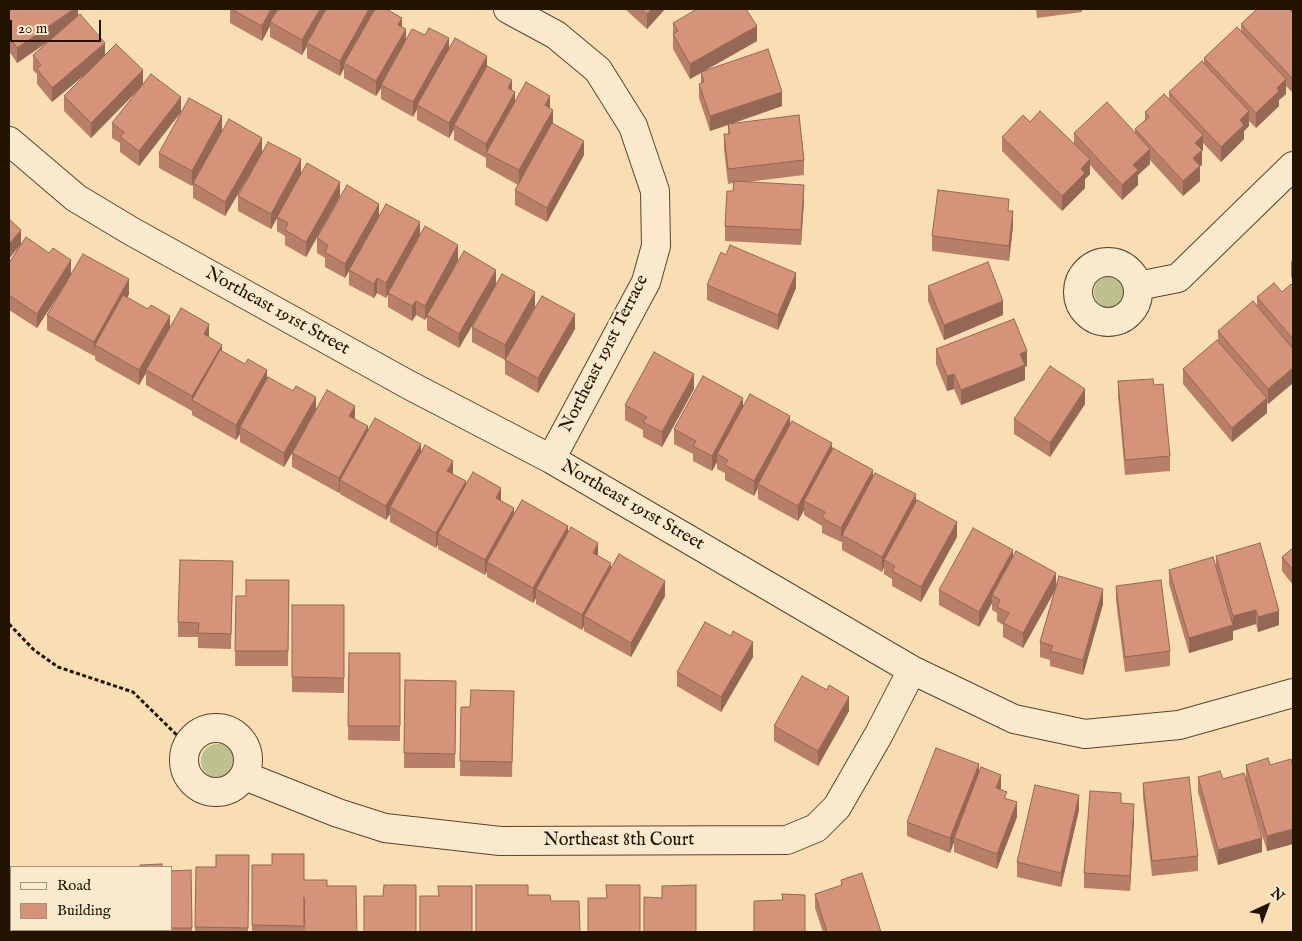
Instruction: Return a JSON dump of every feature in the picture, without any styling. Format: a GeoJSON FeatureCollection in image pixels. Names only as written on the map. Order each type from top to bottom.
{"type":"FeatureCollection","features":[{"type":"Feature","properties":{"kind":"street","name":"Northeast 191st Terrace"},"geometry":{"type":"LineString","coordinates":[[508,9],[556,35],[598,70],[633,126],[655,192],[656,246],[646,282],[551,459]]}},
{"type":"Feature","properties":{"kind":"street","name":"Northeast 191st Street"},"geometry":{"type":"LineString","coordinates":[[9,141],[76,198],[131,231],[409,385],[551,459],[912,670],[1014,719],[1085,734],[1179,725],[1293,693]]}},
{"type":"Feature","properties":{"kind":"street"},"geometry":{"type":"LineString","coordinates":[[1138,286],[1178,278],[1293,166]]}},
{"type":"Feature","properties":{"kind":"street","name":"Northeast 8th Court"},"geometry":{"type":"LineString","coordinates":[[244,776],[338,813],[393,828],[500,841],[787,840],[816,828],[837,807],[879,734],[912,670]]}},
{"type":"Feature","properties":{"kind":"street"},"geometry":{"type":"LineString","coordinates":[[214,728],[226,730],[236,735],[243,743],[248,754],[244,776],[230,789],[216,792],[201,789],[193,783],[184,765],[187,745],[194,736],[204,730],[214,728]]}},
{"type":"Feature","properties":{"kind":"path"},"geometry":{"type":"LineString","coordinates":[[9,624],[34,650],[58,667],[133,692],[187,745]]}},
{"type":"Feature","properties":{"kind":"green space"},"geometry":{"type":"Polygon","coordinates":[[[1110,276],[1116,277],[1121,281],[1125,286],[1125,298],[1121,303],[1116,307],[1110,308],[1104,307],[1099,303],[1095,298],[1094,292],[1095,286],[1099,281],[1104,277],[1110,276]]]}},
{"type":"Feature","properties":{"kind":"green space"},"geometry":{"type":"Polygon","coordinates":[[[218,744],[225,745],[230,749],[234,754],[234,768],[230,773],[225,777],[218,778],[211,777],[206,773],[202,768],[201,761],[202,754],[206,749],[211,745],[218,744]]]}},
{"type":"Feature","properties":{"kind":"building"},"geometry":{"type":"Polygon","coordinates":[[[9,9],[74,9],[17,48],[9,36],[9,9]]]}},
{"type":"Feature","properties":{"kind":"building"},"geometry":{"type":"Polygon","coordinates":[[[231,9],[271,9],[262,26],[231,9]]]}},
{"type":"Feature","properties":{"kind":"building"},"geometry":{"type":"Polygon","coordinates":[[[278,9],[320,9],[302,40],[270,22],[278,9]]]}},
{"type":"Feature","properties":{"kind":"building"},"geometry":{"type":"Polygon","coordinates":[[[326,9],[369,9],[340,61],[307,43],[326,9]]]}},
{"type":"Feature","properties":{"kind":"building"},"geometry":{"type":"Polygon","coordinates":[[[375,9],[386,9],[402,18],[398,25],[406,29],[376,81],[344,63],[375,9]]]}},
{"type":"Feature","properties":{"kind":"building"},"geometry":{"type":"Polygon","coordinates":[[[641,9],[652,9],[647,14],[641,9]]]}},
{"type":"Feature","properties":{"kind":"building"},"geometry":{"type":"Polygon","coordinates":[[[697,9],[746,9],[757,26],[690,64],[673,34],[678,31],[673,23],[697,9]]]}},
{"type":"Feature","properties":{"kind":"building"},"geometry":{"type":"Polygon","coordinates":[[[1257,9],[1289,9],[1293,13],[1293,79],[1241,24],[1257,9]]]}},
{"type":"Feature","properties":{"kind":"building"},"geometry":{"type":"Polygon","coordinates":[[[80,14],[105,43],[52,88],[37,69],[41,65],[33,55],[80,14]]]}},
{"type":"Feature","properties":{"kind":"building"},"geometry":{"type":"Polygon","coordinates":[[[1237,27],[1286,79],[1277,88],[1279,91],[1256,113],[1204,58],[1237,27]]]}},
{"type":"Feature","properties":{"kind":"building"},"geometry":{"type":"Polygon","coordinates":[[[429,28],[449,38],[413,102],[381,85],[412,29],[425,35],[429,28]]]}},
{"type":"Feature","properties":{"kind":"building"},"geometry":{"type":"Polygon","coordinates":[[[455,38],[487,56],[449,123],[417,105],[455,38]]]}},
{"type":"Feature","properties":{"kind":"building"},"geometry":{"type":"Polygon","coordinates":[[[116,44],[143,70],[91,123],[64,96],[116,44]]]}},
{"type":"Feature","properties":{"kind":"building"},"geometry":{"type":"Polygon","coordinates":[[[768,49],[782,92],[710,116],[699,84],[704,82],[701,72],[768,49]]]}},
{"type":"Feature","properties":{"kind":"building"},"geometry":{"type":"Polygon","coordinates":[[[1202,61],[1249,111],[1240,120],[1244,125],[1221,147],[1169,92],[1202,61]]]}},
{"type":"Feature","properties":{"kind":"building"},"geometry":{"type":"Polygon","coordinates":[[[487,66],[512,80],[508,88],[515,92],[486,144],[454,125],[487,66]]]}},
{"type":"Feature","properties":{"kind":"building"},"geometry":{"type":"Polygon","coordinates":[[[151,74],[181,97],[139,151],[120,137],[124,132],[112,123],[151,74]]]}},
{"type":"Feature","properties":{"kind":"building"},"geometry":{"type":"Polygon","coordinates":[[[526,82],[550,96],[545,105],[553,110],[519,170],[486,153],[526,82]]]}},
{"type":"Feature","properties":{"kind":"building"},"geometry":{"type":"Polygon","coordinates":[[[1164,94],[1203,135],[1195,143],[1202,150],[1193,158],[1200,166],[1183,181],[1135,129],[1149,117],[1145,112],[1164,94]]]}},
{"type":"Feature","properties":{"kind":"building"},"geometry":{"type":"Polygon","coordinates":[[[189,98],[222,116],[192,171],[159,153],[189,98]]]}},
{"type":"Feature","properties":{"kind":"building"},"geometry":{"type":"Polygon","coordinates":[[[1107,102],[1150,149],[1133,165],[1138,170],[1122,185],[1074,133],[1107,102]]]}},
{"type":"Feature","properties":{"kind":"building"},"geometry":{"type":"Polygon","coordinates":[[[1040,111],[1090,159],[1081,169],[1085,173],[1062,196],[1002,137],[1023,115],[1030,122],[1040,111]]]}},
{"type":"Feature","properties":{"kind":"building"},"geometry":{"type":"Polygon","coordinates":[[[799,115],[804,160],[728,169],[724,134],[730,134],[728,124],[799,115]]]}},
{"type":"Feature","properties":{"kind":"building"},"geometry":{"type":"Polygon","coordinates":[[[229,119],[262,138],[225,202],[193,183],[229,119]]]}},
{"type":"Feature","properties":{"kind":"building"},"geometry":{"type":"Polygon","coordinates":[[[552,123],[584,141],[547,208],[515,190],[552,123]]]}},
{"type":"Feature","properties":{"kind":"building"},"geometry":{"type":"Polygon","coordinates":[[[268,142],[301,159],[271,214],[238,196],[268,142]]]}},
{"type":"Feature","properties":{"kind":"building"},"geometry":{"type":"Polygon","coordinates":[[[307,163],[340,182],[306,242],[285,230],[288,223],[277,217],[307,163]]]}},
{"type":"Feature","properties":{"kind":"building"},"geometry":{"type":"Polygon","coordinates":[[[734,181],[804,185],[801,230],[725,226],[727,191],[733,191],[734,181]]]}},
{"type":"Feature","properties":{"kind":"building"},"geometry":{"type":"Polygon","coordinates":[[[347,185],[379,204],[345,264],[325,252],[328,245],[317,238],[347,185]]]}},
{"type":"Feature","properties":{"kind":"building"},"geometry":{"type":"Polygon","coordinates":[[[938,190],[1009,199],[1008,211],[1013,211],[1009,246],[932,236],[938,190]]]}},
{"type":"Feature","properties":{"kind":"building"},"geometry":{"type":"Polygon","coordinates":[[[386,204],[420,222],[386,283],[377,278],[374,284],[349,270],[386,204]]]}},
{"type":"Feature","properties":{"kind":"building"},"geometry":{"type":"Polygon","coordinates":[[[9,219],[21,230],[9,244],[9,219]]]}},
{"type":"Feature","properties":{"kind":"building"},"geometry":{"type":"Polygon","coordinates":[[[425,226],[458,245],[425,306],[416,301],[412,306],[388,293],[425,226]]]}},
{"type":"Feature","properties":{"kind":"building"},"geometry":{"type":"Polygon","coordinates":[[[26,237],[49,253],[53,248],[71,260],[37,314],[9,295],[9,263],[26,237]]]}},
{"type":"Feature","properties":{"kind":"building"},"geometry":{"type":"Polygon","coordinates":[[[730,245],[796,273],[778,315],[707,285],[721,252],[726,255],[730,245]]]}},
{"type":"Feature","properties":{"kind":"building"},"geometry":{"type":"Polygon","coordinates":[[[464,251],[496,270],[459,334],[427,315],[464,251]]]}},
{"type":"Feature","properties":{"kind":"building"},"geometry":{"type":"Polygon","coordinates":[[[83,254],[129,279],[94,342],[47,315],[83,254]]]}},
{"type":"Feature","properties":{"kind":"building"},"geometry":{"type":"Polygon","coordinates":[[[988,262],[1003,301],[944,325],[928,286],[988,262]]]}},
{"type":"Feature","properties":{"kind":"building"},"geometry":{"type":"Polygon","coordinates":[[[502,274],[535,292],[505,345],[472,327],[502,274]]]}},
{"type":"Feature","properties":{"kind":"building"},"geometry":{"type":"Polygon","coordinates":[[[1274,283],[1282,292],[1291,284],[1293,286],[1293,339],[1257,297],[1274,283]]]}},
{"type":"Feature","properties":{"kind":"building"},"geometry":{"type":"Polygon","coordinates":[[[123,295],[148,309],[151,305],[170,316],[139,370],[95,345],[123,295]]]}},
{"type":"Feature","properties":{"kind":"building"},"geometry":{"type":"Polygon","coordinates":[[[542,296],[575,314],[538,378],[505,360],[542,296]]]}},
{"type":"Feature","properties":{"kind":"building"},"geometry":{"type":"Polygon","coordinates":[[[1253,301],[1293,349],[1293,368],[1268,389],[1218,331],[1253,301]]]}},
{"type":"Feature","properties":{"kind":"building"},"geometry":{"type":"Polygon","coordinates":[[[181,308],[209,324],[204,334],[222,345],[192,396],[146,370],[181,308]]]}},
{"type":"Feature","properties":{"kind":"building"},"geometry":{"type":"Polygon","coordinates":[[[1014,319],[1027,351],[1020,354],[1025,365],[961,390],[954,374],[947,376],[936,349],[1014,319]]]}},
{"type":"Feature","properties":{"kind":"building"},"geometry":{"type":"Polygon","coordinates":[[[1217,340],[1267,398],[1232,428],[1183,369],[1217,340]]]}},
{"type":"Feature","properties":{"kind":"building"},"geometry":{"type":"Polygon","coordinates":[[[220,350],[245,364],[248,359],[267,370],[236,425],[192,400],[220,350]]]}},
{"type":"Feature","properties":{"kind":"building"},"geometry":{"type":"Polygon","coordinates":[[[654,352],[694,374],[662,432],[643,422],[647,417],[625,405],[654,352]]]}},
{"type":"Feature","properties":{"kind":"building"},"geometry":{"type":"Polygon","coordinates":[[[1050,366],[1085,389],[1050,443],[1014,419],[1050,366]]]}},
{"type":"Feature","properties":{"kind":"building"},"geometry":{"type":"Polygon","coordinates":[[[703,376],[743,398],[712,456],[693,446],[696,441],[674,429],[703,376]]]}},
{"type":"Feature","properties":{"kind":"building"},"geometry":{"type":"Polygon","coordinates":[[[268,377],[293,391],[296,386],[316,397],[284,453],[240,427],[268,377]]]}},
{"type":"Feature","properties":{"kind":"building"},"geometry":{"type":"Polygon","coordinates":[[[1153,379],[1154,385],[1163,384],[1170,456],[1125,460],[1118,381],[1153,379]]]}},
{"type":"Feature","properties":{"kind":"building"},"geometry":{"type":"Polygon","coordinates":[[[327,390],[355,406],[349,416],[368,426],[339,478],[292,453],[327,390]]]}},
{"type":"Feature","properties":{"kind":"building"},"geometry":{"type":"Polygon","coordinates":[[[750,394],[790,416],[754,481],[725,465],[728,460],[717,454],[750,394]]]}},
{"type":"Feature","properties":{"kind":"building"},"geometry":{"type":"Polygon","coordinates":[[[375,418],[421,444],[386,506],[340,480],[375,418]]]}},
{"type":"Feature","properties":{"kind":"building"},"geometry":{"type":"Polygon","coordinates":[[[792,421],[832,443],[798,506],[758,484],[792,421]]]}},
{"type":"Feature","properties":{"kind":"building"},"geometry":{"type":"Polygon","coordinates":[[[425,445],[453,461],[447,471],[466,481],[436,533],[390,507],[425,445]]]}},
{"type":"Feature","properties":{"kind":"building"},"geometry":{"type":"Polygon","coordinates":[[[833,448],[873,470],[841,528],[822,518],[825,512],[804,501],[833,448]]]}},
{"type":"Feature","properties":{"kind":"building"},"geometry":{"type":"Polygon","coordinates":[[[473,472],[501,488],[496,498],[514,508],[485,560],[438,534],[473,472]]]}},
{"type":"Feature","properties":{"kind":"building"},"geometry":{"type":"Polygon","coordinates":[[[875,473],[916,494],[882,557],[842,535],[875,473]]]}},
{"type":"Feature","properties":{"kind":"building"},"geometry":{"type":"Polygon","coordinates":[[[522,500],[568,526],[533,588],[487,562],[522,500]]]}},
{"type":"Feature","properties":{"kind":"building"},"geometry":{"type":"Polygon","coordinates":[[[917,500],[957,522],[921,587],[892,571],[895,566],[884,560],[917,500]]]}},
{"type":"Feature","properties":{"kind":"building"},"geometry":{"type":"Polygon","coordinates":[[[571,527],[598,543],[593,553],[611,563],[582,615],[536,589],[571,527]]]}},
{"type":"Feature","properties":{"kind":"building"},"geometry":{"type":"Polygon","coordinates":[[[973,528],[1013,550],[979,612],[939,590],[973,528]]]}},
{"type":"Feature","properties":{"kind":"building"},"geometry":{"type":"Polygon","coordinates":[[[1260,543],[1279,611],[1258,617],[1256,610],[1233,616],[1216,556],[1260,543]]]}},
{"type":"Feature","properties":{"kind":"building"},"geometry":{"type":"Polygon","coordinates":[[[1293,548],[1293,570],[1282,557],[1293,548]]]}},
{"type":"Feature","properties":{"kind":"building"},"geometry":{"type":"Polygon","coordinates":[[[1016,551],[1056,573],[1023,633],[1003,623],[1009,613],[997,607],[1000,600],[992,595],[1016,551]]]}},
{"type":"Feature","properties":{"kind":"building"},"geometry":{"type":"Polygon","coordinates":[[[619,554],[665,581],[631,643],[584,616],[619,554]]]}},
{"type":"Feature","properties":{"kind":"building"},"geometry":{"type":"Polygon","coordinates":[[[1213,557],[1233,625],[1189,638],[1169,570],[1213,557]]]}},
{"type":"Feature","properties":{"kind":"building"},"geometry":{"type":"Polygon","coordinates":[[[180,560],[233,561],[231,634],[198,633],[199,623],[178,622],[180,560]]]}},
{"type":"Feature","properties":{"kind":"building"},"geometry":{"type":"Polygon","coordinates":[[[1059,576],[1103,589],[1083,660],[1050,651],[1053,646],[1040,642],[1059,576]]]}},
{"type":"Feature","properties":{"kind":"building"},"geometry":{"type":"Polygon","coordinates":[[[246,580],[289,580],[288,651],[235,651],[236,596],[246,596],[246,580]]]}},
{"type":"Feature","properties":{"kind":"building"},"geometry":{"type":"Polygon","coordinates":[[[1161,580],[1170,651],[1125,657],[1116,586],[1161,580]]]}},
{"type":"Feature","properties":{"kind":"building"},"geometry":{"type":"Polygon","coordinates":[[[292,605],[344,605],[344,678],[292,677],[292,605]]]}},
{"type":"Feature","properties":{"kind":"building"},"geometry":{"type":"Polygon","coordinates":[[[705,622],[731,636],[733,631],[753,642],[721,697],[677,672],[705,622]]]}},
{"type":"Feature","properties":{"kind":"building"},"geometry":{"type":"Polygon","coordinates":[[[349,653],[400,653],[400,726],[348,726],[349,653]]]}},
{"type":"Feature","properties":{"kind":"building"},"geometry":{"type":"Polygon","coordinates":[[[802,676],[827,690],[829,685],[849,697],[818,751],[774,726],[802,676]]]}},
{"type":"Feature","properties":{"kind":"building"},"geometry":{"type":"Polygon","coordinates":[[[405,680],[456,681],[455,754],[404,753],[405,680]]]}},
{"type":"Feature","properties":{"kind":"building"},"geometry":{"type":"Polygon","coordinates":[[[471,690],[514,691],[512,762],[460,761],[461,707],[470,707],[471,690]]]}},
{"type":"Feature","properties":{"kind":"building"},"geometry":{"type":"Polygon","coordinates":[[[936,748],[979,764],[950,838],[907,822],[936,748]]]}},
{"type":"Feature","properties":{"kind":"building"},"geometry":{"type":"Polygon","coordinates":[[[1268,758],[1270,765],[1291,759],[1293,766],[1293,829],[1267,836],[1246,765],[1268,758]]]}},
{"type":"Feature","properties":{"kind":"building"},"geometry":{"type":"Polygon","coordinates":[[[981,767],[1001,775],[996,788],[1007,792],[1004,798],[1017,802],[997,854],[954,838],[981,767]]]}},
{"type":"Feature","properties":{"kind":"building"},"geometry":{"type":"Polygon","coordinates":[[[1220,771],[1223,779],[1244,773],[1262,838],[1218,850],[1198,777],[1220,771]]]}},
{"type":"Feature","properties":{"kind":"building"},"geometry":{"type":"Polygon","coordinates":[[[1189,777],[1198,856],[1152,861],[1143,783],[1189,777]]]}},
{"type":"Feature","properties":{"kind":"building"},"geometry":{"type":"Polygon","coordinates":[[[1035,785],[1079,795],[1061,873],[1017,862],[1035,785]]]}},
{"type":"Feature","properties":{"kind":"building"},"geometry":{"type":"Polygon","coordinates":[[[1090,791],[1121,793],[1121,803],[1134,804],[1130,876],[1084,873],[1090,791]]]}},
{"type":"Feature","properties":{"kind":"building"},"geometry":{"type":"Polygon","coordinates":[[[272,854],[304,854],[304,880],[327,880],[327,886],[356,886],[357,932],[305,932],[304,897],[304,926],[252,925],[252,865],[272,865],[272,854]]]}},
{"type":"Feature","properties":{"kind":"building"},"geometry":{"type":"Polygon","coordinates":[[[216,855],[249,855],[248,928],[195,927],[196,867],[216,867],[216,855]]]}},
{"type":"Feature","properties":{"kind":"building"},"geometry":{"type":"Polygon","coordinates":[[[162,864],[162,866],[140,866],[162,864]]]}},
{"type":"Feature","properties":{"kind":"building"},"geometry":{"type":"Polygon","coordinates":[[[191,870],[192,928],[172,928],[172,871],[191,870]]]}},
{"type":"Feature","properties":{"kind":"building"},"geometry":{"type":"Polygon","coordinates":[[[862,873],[881,932],[827,932],[815,894],[842,885],[841,880],[862,873]]]}},
{"type":"Feature","properties":{"kind":"building"},"geometry":{"type":"Polygon","coordinates":[[[384,885],[416,885],[416,932],[364,932],[364,896],[383,896],[384,885]]]}},
{"type":"Feature","properties":{"kind":"building"},"geometry":{"type":"Polygon","coordinates":[[[476,885],[528,885],[528,895],[550,895],[551,901],[579,901],[580,932],[476,932],[476,885]]]}},
{"type":"Feature","properties":{"kind":"building"},"geometry":{"type":"Polygon","coordinates":[[[606,885],[640,885],[640,932],[588,932],[588,898],[607,898],[606,885]]]}},
{"type":"Feature","properties":{"kind":"building"},"geometry":{"type":"Polygon","coordinates":[[[696,885],[696,932],[644,932],[644,897],[662,898],[662,886],[696,885]]]}},
{"type":"Feature","properties":{"kind":"building"},"geometry":{"type":"Polygon","coordinates":[[[438,886],[472,886],[472,932],[420,932],[420,896],[439,896],[438,886]]]}},
{"type":"Feature","properties":{"kind":"building"},"geometry":{"type":"Polygon","coordinates":[[[782,894],[805,895],[805,932],[754,932],[754,901],[783,900],[782,894]]]}}]}
